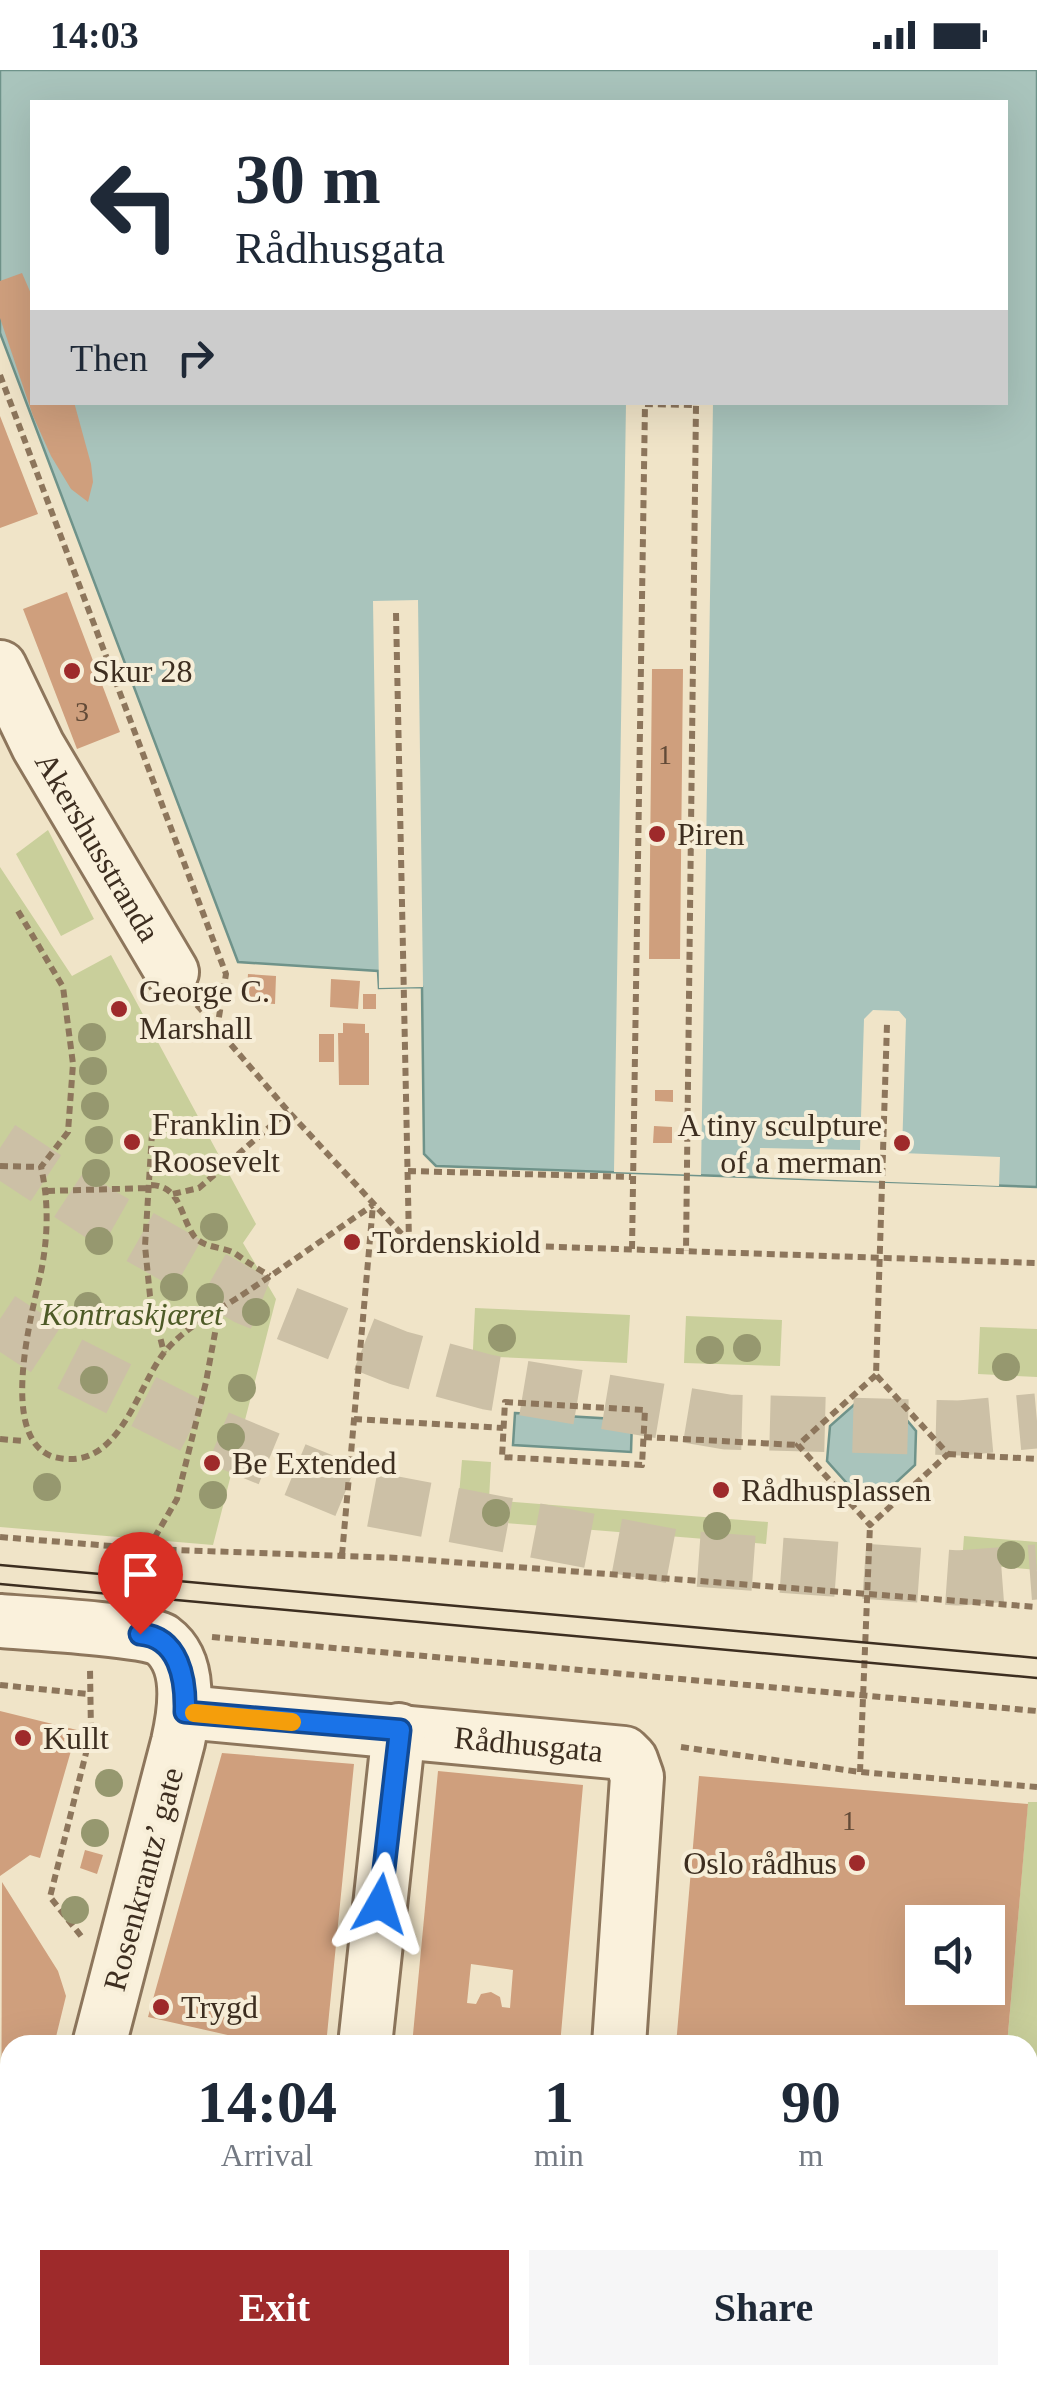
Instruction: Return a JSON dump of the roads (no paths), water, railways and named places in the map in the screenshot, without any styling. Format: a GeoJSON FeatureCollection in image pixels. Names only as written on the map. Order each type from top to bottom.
{"type":"FeatureCollection","features":[{"type":"Feature","properties":{"kind":"street","name":"Akershusstranda"},"geometry":{"type":"LineString","coordinates":[[0,667],[57,780],[172,972]]}},
{"type":"Feature","properties":{"kind":"street"},"geometry":{"type":"LineString","coordinates":[[0,1621],[153,1635],[167,1644],[180,1668],[185,1712]]}},
{"type":"Feature","properties":{"kind":"street","name":"Rådhusgata"},"geometry":{"type":"LineString","coordinates":[[185,1712],[624,1753],[631,1760],[636,1777],[621,2035]]}},
{"type":"Feature","properties":{"kind":"street","name":"Rosenkrantz’ gate"},"geometry":{"type":"LineString","coordinates":[[102,2035],[185,1712]]}},
{"type":"Feature","properties":{"kind":"street"},"geometry":{"type":"LineString","coordinates":[[366,2035],[400,1730]]}},
{"type":"Feature","properties":{"kind":"water"},"geometry":{"type":"Polygon","coordinates":[[[0,70],[1037,70],[1037,1187],[436,1166],[424,1154],[422,987],[379,988],[378,971],[238,962],[0,333],[0,70]]]}},
{"type":"Feature","properties":{"kind":"water"},"geometry":{"type":"Polygon","coordinates":[[[856,1403],[894,1405],[916,1431],[915,1465],[888,1490],[853,1490],[827,1461],[830,1426],[856,1403]]]}},
{"type":"Feature","properties":{"kind":"water"},"geometry":{"type":"Polygon","coordinates":[[[515,1413],[632,1420],[631,1452],[513,1445],[515,1413]]]}},
{"type":"Feature","properties":{"kind":"tunnel"},"geometry":{"type":"LineString","coordinates":[[0,1148],[103,1216],[248,1298],[399,1358],[487,1382],[727,1422],[960,1428],[1037,1421]]}},
{"type":"Feature","properties":{"kind":"tunnel"},"geometry":{"type":"LineString","coordinates":[[0,1319],[64,1361],[204,1432],[364,1498],[681,1558],[958,1578],[1037,1572]]}},
{"type":"Feature","properties":{"kind":"tram line"},"geometry":{"type":"LineString","coordinates":[[0,1565],[1037,1658]]}},
{"type":"Feature","properties":{"kind":"tram line"},"geometry":{"type":"LineString","coordinates":[[0,1584],[1037,1678]]}},
{"type":"Feature","properties":{"kind":"place","name":"Skur 28"},"geometry":{"type":"Point","coordinates":[72,671]}},
{"type":"Feature","properties":{"kind":"place","name":"Piren"},"geometry":{"type":"Point","coordinates":[657,834]}},
{"type":"Feature","properties":{"kind":"place","name":"George C. Marshall"},"geometry":{"type":"Point","coordinates":[119,1009]}},
{"type":"Feature","properties":{"kind":"place","name":"Franklin D Roosevelt"},"geometry":{"type":"Point","coordinates":[132,1142]}},
{"type":"Feature","properties":{"kind":"place","name":"A tiny sculpture of a merman"},"geometry":{"type":"Point","coordinates":[902,1143]}},
{"type":"Feature","properties":{"kind":"place","name":"Tordenskiold"},"geometry":{"type":"Point","coordinates":[352,1242]}},
{"type":"Feature","properties":{"kind":"place","name":"Be Extended"},"geometry":{"type":"Point","coordinates":[212,1463]}},
{"type":"Feature","properties":{"kind":"place","name":"Rådhusplassen"},"geometry":{"type":"Point","coordinates":[721,1490]}},
{"type":"Feature","properties":{"kind":"place","name":"Kullt"},"geometry":{"type":"Point","coordinates":[23,1738]}},
{"type":"Feature","properties":{"kind":"place","name":"Oslo rådhus"},"geometry":{"type":"Point","coordinates":[857,1863]}},
{"type":"Feature","properties":{"kind":"place","name":"Trygd"},"geometry":{"type":"Point","coordinates":[161,2007]}},
{"type":"Feature","properties":{"kind":"park label","name":"Kontraskjæret"},"geometry":{"type":"Point","coordinates":[132,1314]}}]}
